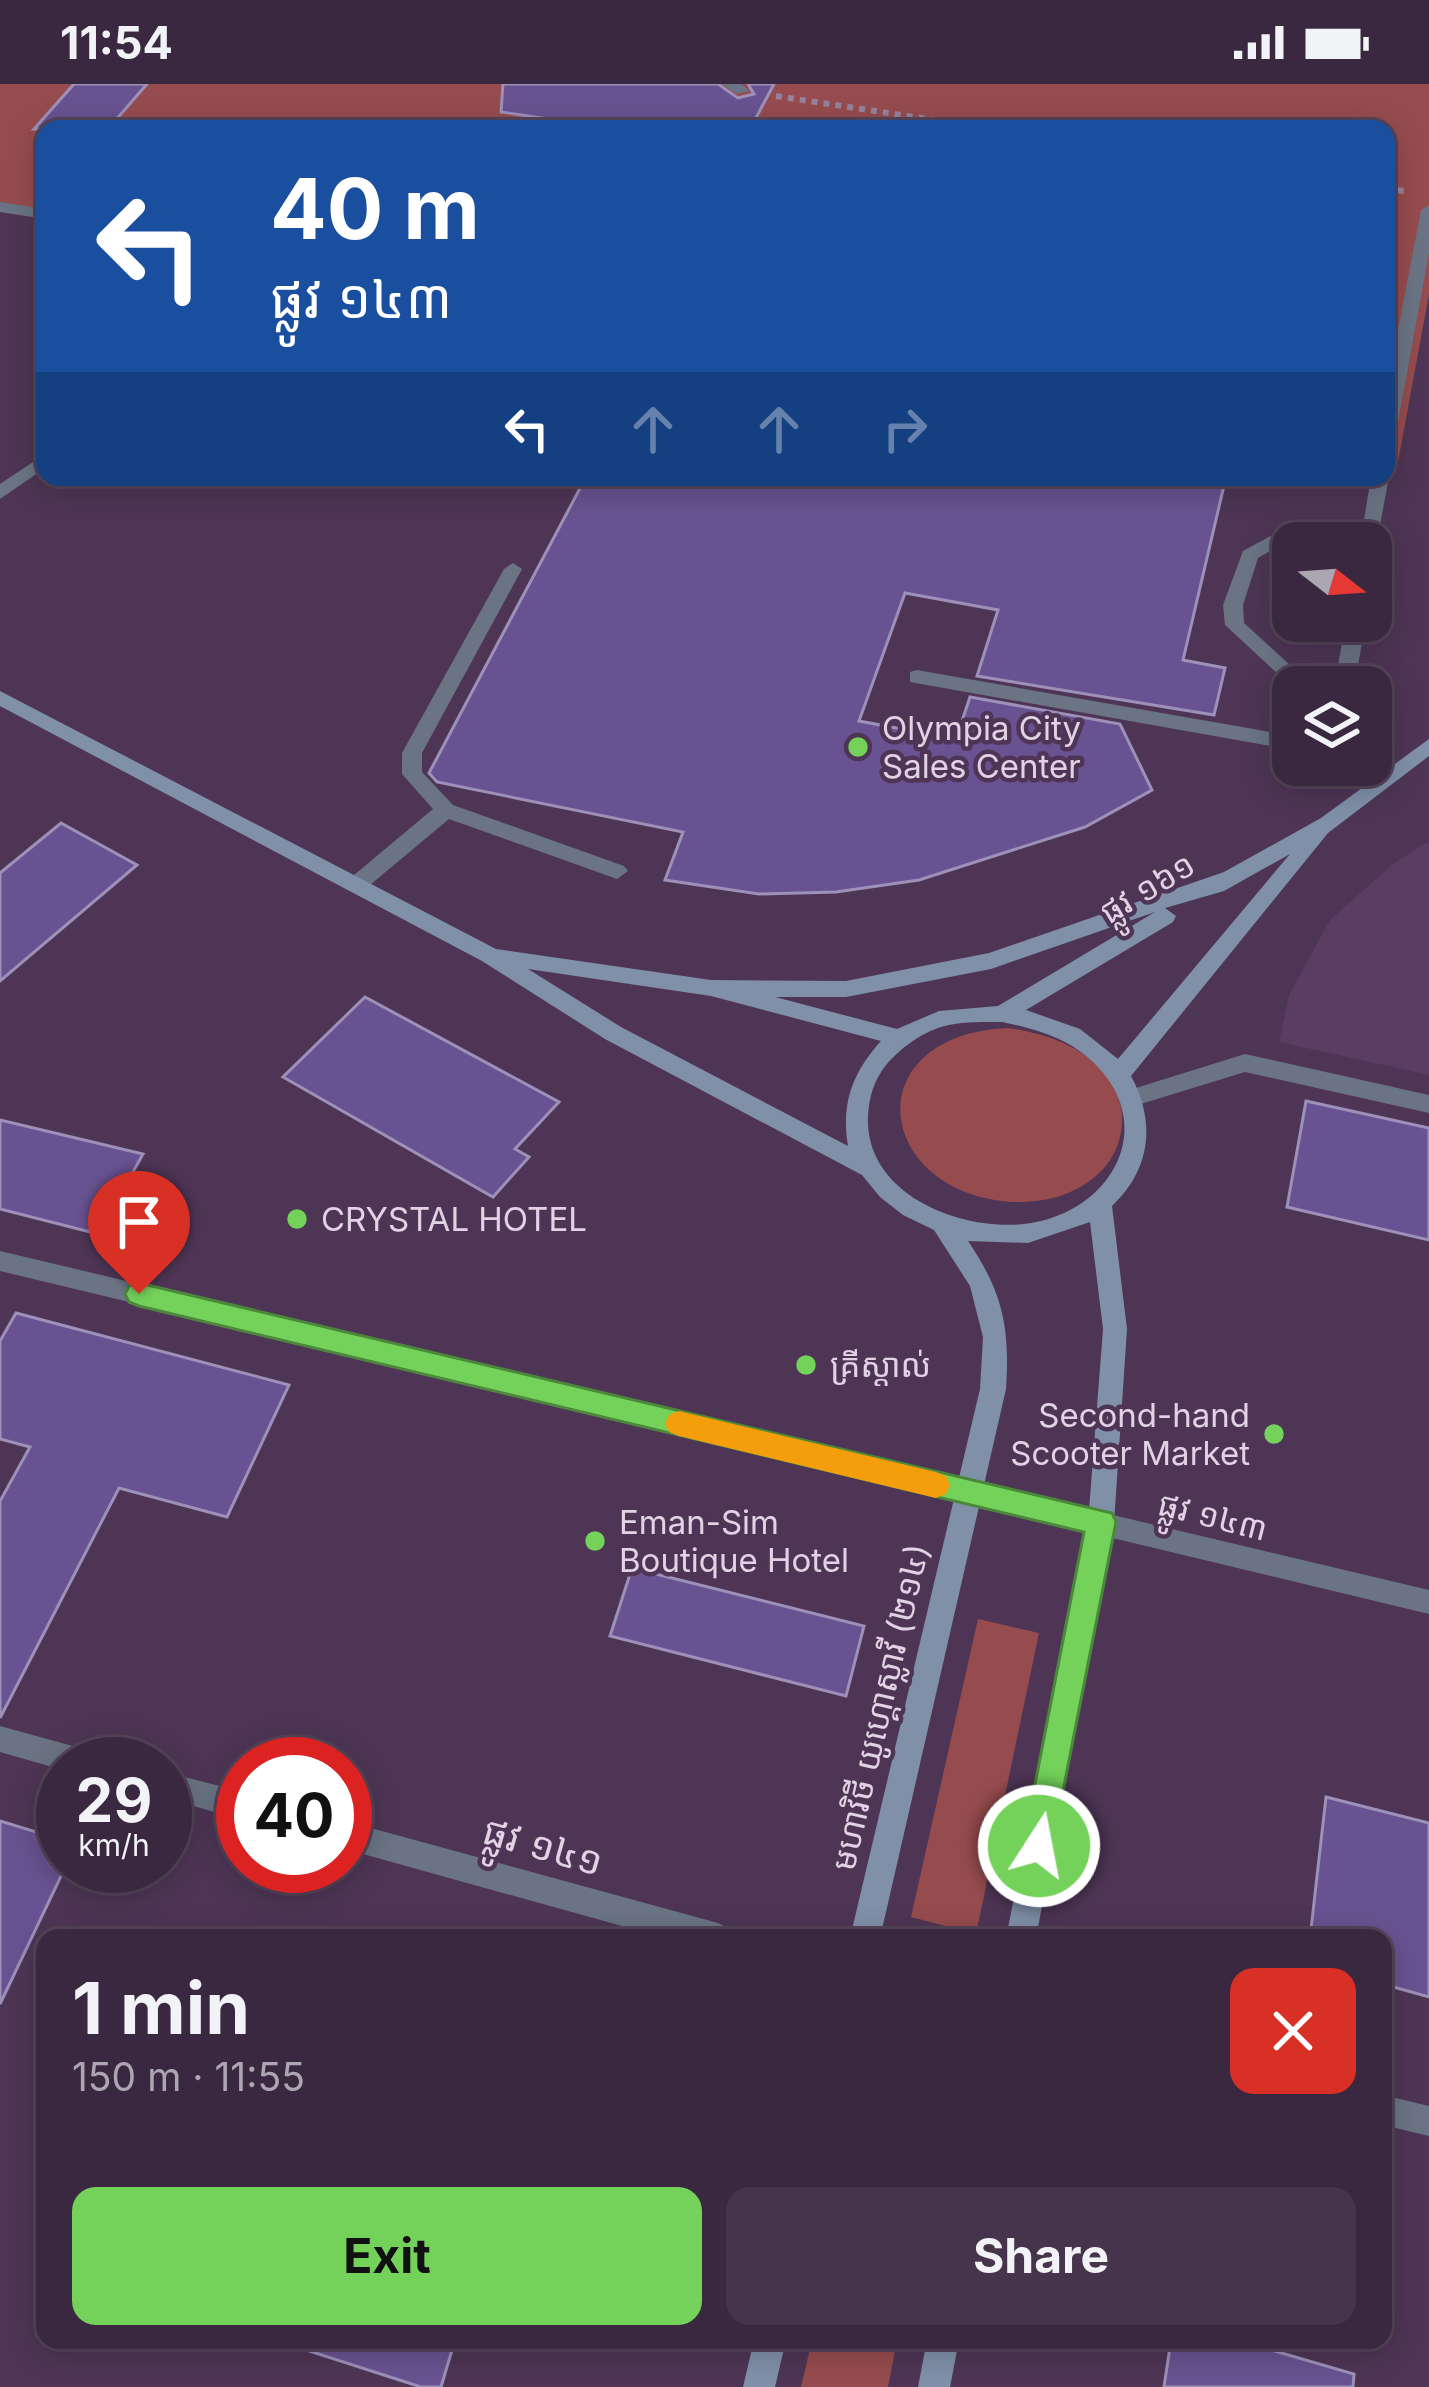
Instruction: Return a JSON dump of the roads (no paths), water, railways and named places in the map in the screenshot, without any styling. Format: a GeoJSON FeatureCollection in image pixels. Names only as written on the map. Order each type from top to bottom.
{"type":"FeatureCollection","features":[{"type":"Feature","properties":{"kind":"street"},"geometry":{"type":"LineString","coordinates":[[0,207],[36,213]]}},
{"type":"Feature","properties":{"kind":"street"},"geometry":{"type":"LineString","coordinates":[[1395,381],[1429,210]]}},
{"type":"Feature","properties":{"kind":"street"},"geometry":{"type":"LineString","coordinates":[[0,493],[36,466]]}},
{"type":"Feature","properties":{"kind":"street"},"geometry":{"type":"LineString","coordinates":[[1372,522],[1378,486]]}},
{"type":"Feature","properties":{"kind":"street"},"geometry":{"type":"LineString","coordinates":[[1272,542],[1250,555],[1233,605],[1235,625],[1281,666]]}},
{"type":"Feature","properties":{"kind":"street"},"geometry":{"type":"LineString","coordinates":[[513,569],[412,753],[412,774],[446,810],[617,871]]}},
{"type":"Feature","properties":{"kind":"street"},"geometry":{"type":"LineString","coordinates":[[917,677],[1272,739]]}},
{"type":"Feature","properties":{"kind":"street"},"geometry":{"type":"LineString","coordinates":[[0,698],[490,955],[613,1033],[871,1169]]}},
{"type":"Feature","properties":{"kind":"street","name":"ផ្លូវ ១៦១"},"geometry":{"type":"LineString","coordinates":[[1392,772],[1429,746]]}},
{"type":"Feature","properties":{"kind":"street","name":"ផ្លូវ ១៦១"},"geometry":{"type":"LineString","coordinates":[[1002,1014],[1328,824],[1374,786]]}},
{"type":"Feature","properties":{"kind":"street"},"geometry":{"type":"LineString","coordinates":[[356,885],[446,810]]}},
{"type":"Feature","properties":{"kind":"street","name":"ផ្លូវ ១៦១"},"geometry":{"type":"LineString","coordinates":[[1119,1074],[1328,824]]}},
{"type":"Feature","properties":{"kind":"street"},"geometry":{"type":"LineString","coordinates":[[711,988],[846,989],[991,961],[1229,878]]}},
{"type":"Feature","properties":{"kind":"street"},"geometry":{"type":"LineString","coordinates":[[490,955],[711,988],[900,1038]]}},
{"type":"Feature","properties":{"kind":"street"},"geometry":{"type":"LineString","coordinates":[[1002,1014],[1046,1023],[1075,1036],[1119,1074],[1138,1127],[1135,1156],[1122,1183],[1100,1205],[1070,1223],[1040,1232],[1008,1235],[942,1223],[900,1201],[871,1169],[855,1132],[856,1096],[874,1061],[900,1038],[930,1022],[1002,1014]]}},
{"type":"Feature","properties":{"kind":"street"},"geometry":{"type":"LineString","coordinates":[[1131,1098],[1246,1063],[1429,1104]]}},
{"type":"Feature","properties":{"kind":"street"},"geometry":{"type":"LineString","coordinates":[[1023,1929],[1101,1522],[1115,1329],[1100,1205]]}},
{"type":"Feature","properties":{"kind":"street","name":"មហាវិថី យូហ្គោស្លាវី (២១៤)"},"geometry":{"type":"LineString","coordinates":[[867,1929],[993,1389],[998,1335],[986,1286],[942,1223]]}},
{"type":"Feature","properties":{"kind":"street","name":"ផ្លូវ ១៤៣"},"geometry":{"type":"LineString","coordinates":[[0,1261],[1429,1601]]}},
{"type":"Feature","properties":{"kind":"street"},"geometry":{"type":"LineString","coordinates":[[0,1739],[36,1749]]}},
{"type":"Feature","properties":{"kind":"street","name":"ផ្លូវ ១៤១"},"geometry":{"type":"LineString","coordinates":[[372,1842],[686,1929]]}},
{"type":"Feature","properties":{"kind":"street"},"geometry":{"type":"LineString","coordinates":[[1392,2112],[1429,2121]]}},
{"type":"Feature","properties":{"kind":"street"},"geometry":{"type":"LineString","coordinates":[[759,2387],[768,2349]]}},
{"type":"Feature","properties":{"kind":"street"},"geometry":{"type":"LineString","coordinates":[[934,2387],[941,2349]]}},
{"type":"Feature","properties":{"kind":"place","name":"Olympia City Sales Center"},"geometry":{"type":"Point","coordinates":[858,747]}},
{"type":"Feature","properties":{"kind":"place","name":"CRYSTAL HOTEL"},"geometry":{"type":"Point","coordinates":[297,1219]}},
{"type":"Feature","properties":{"kind":"place","name":"គ្រីស្តាល់"},"geometry":{"type":"Point","coordinates":[806,1365]}},
{"type":"Feature","properties":{"kind":"place","name":"Second-hand Scooter Market"},"geometry":{"type":"Point","coordinates":[1274,1434]}},
{"type":"Feature","properties":{"kind":"place","name":"Eman-Sim Boutique Hotel"},"geometry":{"type":"Point","coordinates":[595,1541]}}]}
